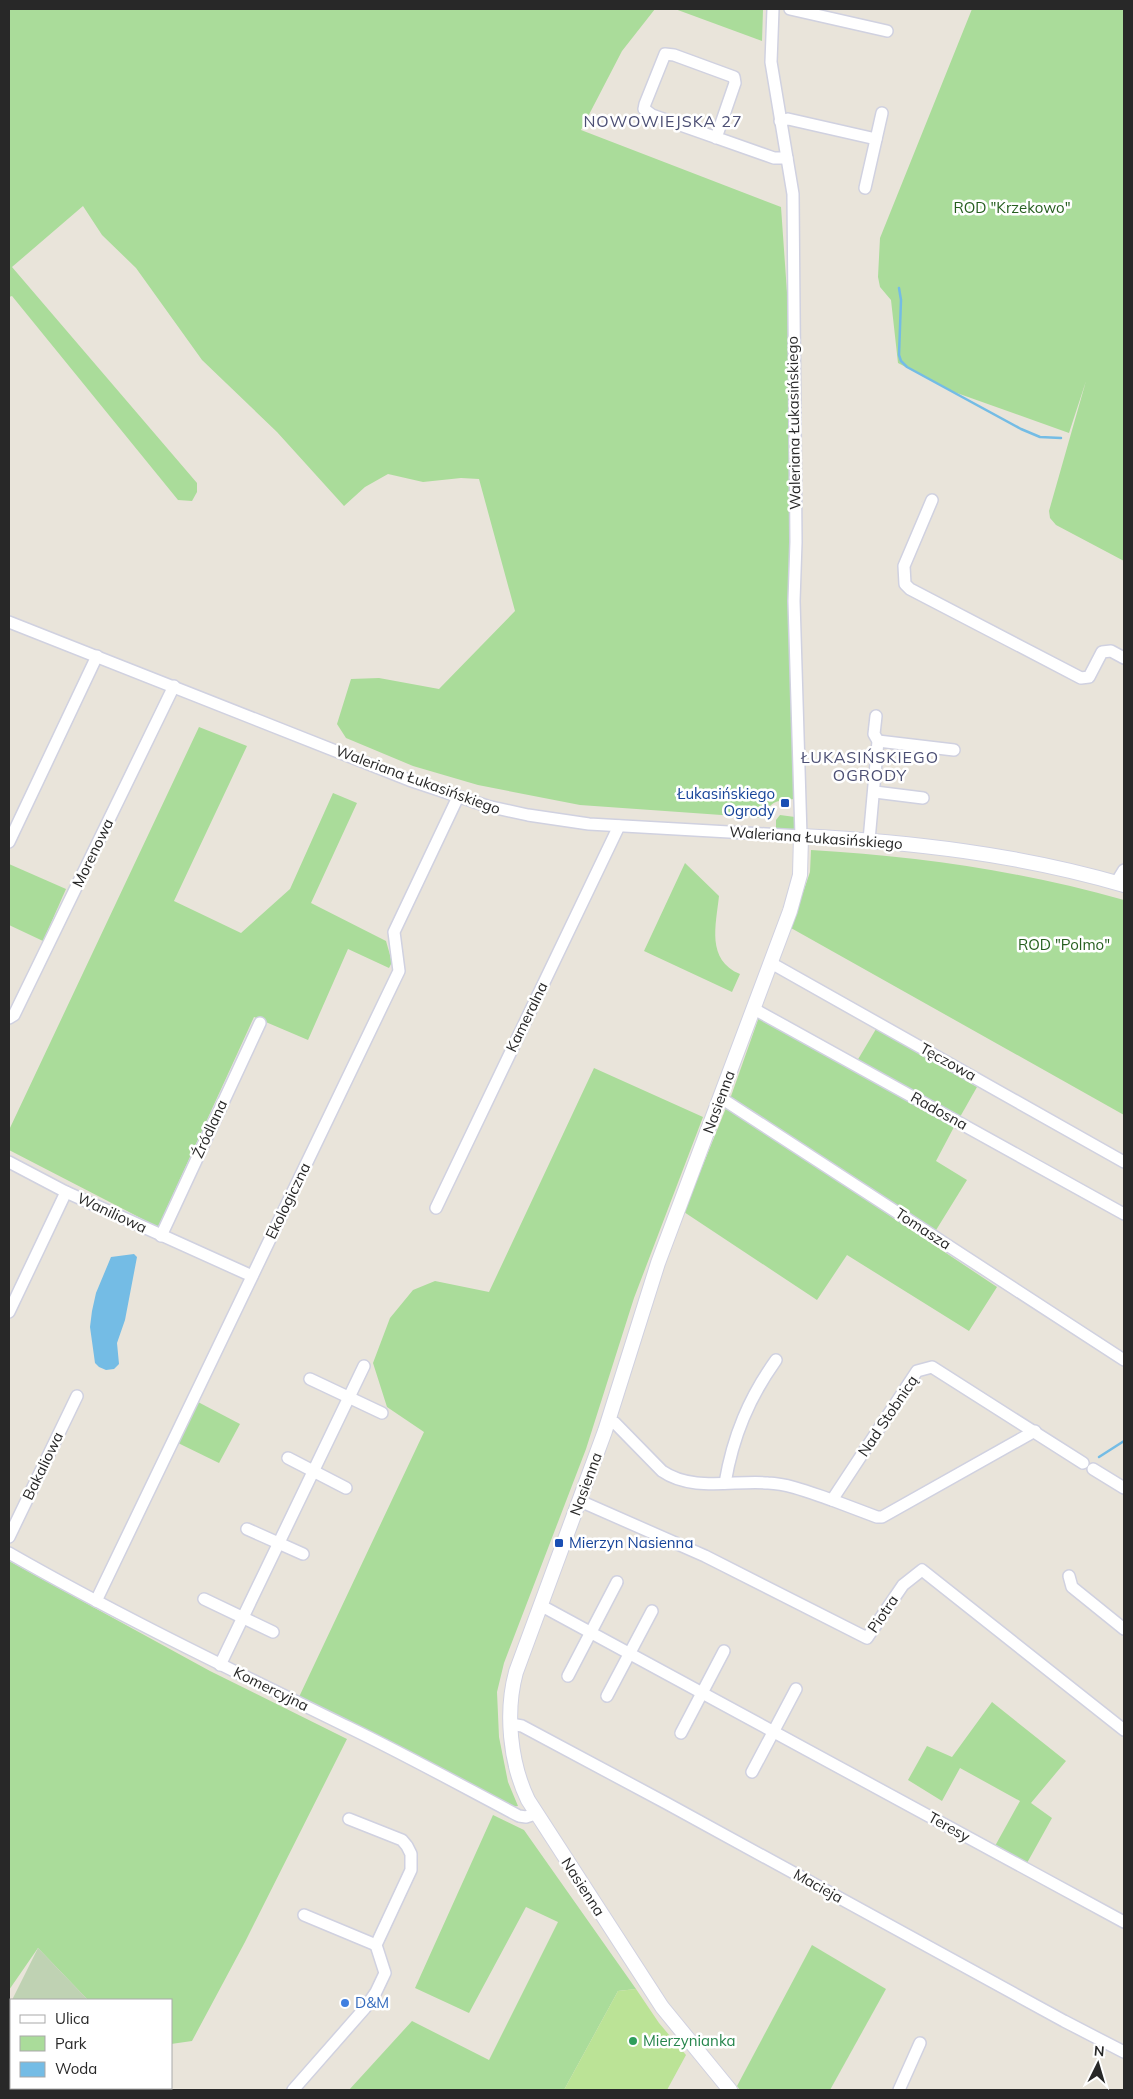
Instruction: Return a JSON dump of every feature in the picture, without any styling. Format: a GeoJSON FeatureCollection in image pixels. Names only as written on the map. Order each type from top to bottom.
{"type":"FeatureCollection","features":[{"type":"Feature","properties":{"kind":"street","name":"Waleriana Łukasińskiego"},"geometry":{"type":"LineString","coordinates":[[772,9],[771,62],[793,194],[796,542],[794,601],[801,829]]}},
{"type":"Feature","properties":{"kind":"street"},"geometry":{"type":"LineString","coordinates":[[790,9],[887,30]]}},
{"type":"Feature","properties":{"kind":"street"},"geometry":{"type":"LineString","coordinates":[[716,138],[735,83],[734,77],[674,55],[665,54],[644,109],[652,115],[716,138],[774,158],[786,158]]}},
{"type":"Feature","properties":{"kind":"street"},"geometry":{"type":"LineString","coordinates":[[865,188],[882,112]]}},
{"type":"Feature","properties":{"kind":"street"},"geometry":{"type":"LineString","coordinates":[[780,121],[788,119],[876,139]]}},
{"type":"Feature","properties":{"kind":"street"},"geometry":{"type":"LineString","coordinates":[[932,500],[904,566],[906,584],[910,589],[1081,678],[1089,677],[1102,652],[1111,651],[1124,658]]}},
{"type":"Feature","properties":{"kind":"street","name":"Waleriana Łukasińskiego"},"geometry":{"type":"LineString","coordinates":[[9,622],[409,780],[458,797],[528,815],[570,822],[619,826],[801,829],[869,840],[970,851],[1060,868],[1120,884],[1124,870]]}},
{"type":"Feature","properties":{"kind":"street"},"geometry":{"type":"LineString","coordinates":[[9,842],[97,656]]}},
{"type":"Feature","properties":{"kind":"street","name":"Morenowa"},"geometry":{"type":"LineString","coordinates":[[9,1018],[14,1015],[174,686]]}},
{"type":"Feature","properties":{"kind":"street"},"geometry":{"type":"LineString","coordinates":[[869,840],[878,741],[874,734],[876,716]]}},
{"type":"Feature","properties":{"kind":"street"},"geometry":{"type":"LineString","coordinates":[[878,741],[954,750]]}},
{"type":"Feature","properties":{"kind":"street"},"geometry":{"type":"LineString","coordinates":[[874,792],[923,798]]}},
{"type":"Feature","properties":{"kind":"street","name":"Ekologiczna"},"geometry":{"type":"LineString","coordinates":[[96,1601],[399,971],[394,932],[458,797]]}},
{"type":"Feature","properties":{"kind":"street","name":"Kameralna"},"geometry":{"type":"LineString","coordinates":[[436,1208],[619,826]]}},
{"type":"Feature","properties":{"kind":"street","name":"Nasienna"},"geometry":{"type":"LineString","coordinates":[[724,2088],[662,2007],[535,1814],[519,1777],[511,1724],[510,1702],[514,1676],[609,1421],[653,1279],[754,1009],[796,890],[801,863],[801,829]]}},
{"type":"Feature","properties":{"kind":"street","name":"Tęczowa"},"geometry":{"type":"LineString","coordinates":[[771,962],[1124,1162]]}},
{"type":"Feature","properties":{"kind":"street","name":"Radosna"},"geometry":{"type":"LineString","coordinates":[[754,1009],[1124,1214]]}},
{"type":"Feature","properties":{"kind":"street","name":"Źródlana"},"geometry":{"type":"LineString","coordinates":[[160,1236],[260,1023]]}},
{"type":"Feature","properties":{"kind":"street","name":"Tomasza"},"geometry":{"type":"LineString","coordinates":[[721,1098],[1124,1360]]}},
{"type":"Feature","properties":{"kind":"street"},"geometry":{"type":"LineString","coordinates":[[9,1162],[66,1192]]}},
{"type":"Feature","properties":{"kind":"street","name":"Waniliowa"},"geometry":{"type":"LineString","coordinates":[[9,1312],[66,1192],[252,1276]]}},
{"type":"Feature","properties":{"kind":"street"},"geometry":{"type":"LineString","coordinates":[[725,1483],[744,1413],[761,1381],[776,1360]]}},
{"type":"Feature","properties":{"kind":"street"},"geometry":{"type":"LineString","coordinates":[[220,1665],[364,1366]]}},
{"type":"Feature","properties":{"kind":"street","name":"Nad Stobnicą"},"geometry":{"type":"LineString","coordinates":[[832,1500],[917,1372],[932,1367],[1124,1488]]}},
{"type":"Feature","properties":{"kind":"street"},"geometry":{"type":"LineString","coordinates":[[310,1379],[382,1413]]}},
{"type":"Feature","properties":{"kind":"street","name":"Bakaliowa"},"geometry":{"type":"LineString","coordinates":[[9,1537],[77,1396]]}},
{"type":"Feature","properties":{"kind":"street"},"geometry":{"type":"LineString","coordinates":[[609,1421],[615,1423],[670,1476],[684,1481],[769,1483],[790,1486],[877,1517],[882,1517],[1035,1431]]}},
{"type":"Feature","properties":{"kind":"street"},"geometry":{"type":"LineString","coordinates":[[288,1458],[346,1488]]}},
{"type":"Feature","properties":{"kind":"street","name":"Piotra"},"geometry":{"type":"LineString","coordinates":[[580,1502],[705,1556],[867,1638],[903,1585],[922,1570],[1124,1730]]}},
{"type":"Feature","properties":{"kind":"street"},"geometry":{"type":"LineString","coordinates":[[247,1530],[303,1554]]}},
{"type":"Feature","properties":{"kind":"street","name":"Komercyjna"},"geometry":{"type":"LineString","coordinates":[[9,1553],[96,1601],[220,1665],[350,1728],[519,1816],[526,1817],[535,1814]]}},
{"type":"Feature","properties":{"kind":"street"},"geometry":{"type":"LineString","coordinates":[[1069,1576],[1072,1587],[1124,1629]]}},
{"type":"Feature","properties":{"kind":"street"},"geometry":{"type":"LineString","coordinates":[[568,1676],[617,1582]]}},
{"type":"Feature","properties":{"kind":"street"},"geometry":{"type":"LineString","coordinates":[[204,1599],[273,1632]]}},
{"type":"Feature","properties":{"kind":"street","name":"Teresy"},"geometry":{"type":"LineString","coordinates":[[540,1605],[1124,1922]]}},
{"type":"Feature","properties":{"kind":"street"},"geometry":{"type":"LineString","coordinates":[[607,1696],[652,1611]]}},
{"type":"Feature","properties":{"kind":"street"},"geometry":{"type":"LineString","coordinates":[[680,1733],[724,1651]]}},
{"type":"Feature","properties":{"kind":"street"},"geometry":{"type":"LineString","coordinates":[[752,1772],[796,1689]]}},
{"type":"Feature","properties":{"kind":"street","name":"Macieja"},"geometry":{"type":"LineString","coordinates":[[511,1724],[522,1726],[666,1803],[1124,2052]]}},
{"type":"Feature","properties":{"kind":"street"},"geometry":{"type":"LineString","coordinates":[[293,2090],[364,2008],[381,1983],[385,1972],[376,1945],[411,1870],[410,1854],[402,1840],[349,1819]]}},
{"type":"Feature","properties":{"kind":"street"},"geometry":{"type":"LineString","coordinates":[[304,1915],[376,1945]]}},
{"type":"Feature","properties":{"kind":"street"},"geometry":{"type":"LineString","coordinates":[[899,2090],[920,2042]]}},
{"type":"Feature","properties":{"kind":"green space"},"geometry":{"type":"Polygon","coordinates":[[[9,9],[655,9],[622,51],[581,130],[781,207],[789,321],[795,799],[775,802],[769,807],[764,818],[580,805],[478,785],[413,766],[346,738],[337,724],[351,679],[379,678],[439,689],[515,611],[479,479],[461,478],[423,482],[388,474],[365,487],[344,506],[277,432],[202,360],[136,268],[102,235],[83,206],[12,267],[197,483],[197,492],[192,501],[178,500],[12,296],[9,297],[9,9]]]}},
{"type":"Feature","properties":{"kind":"green space"},"geometry":{"type":"Polygon","coordinates":[[[675,9],[763,9],[762,41],[675,9]]]}},
{"type":"Feature","properties":{"kind":"green space","name":"ROD \"Krzekowo\""},"geometry":{"type":"Polygon","coordinates":[[[972,9],[1124,9],[1124,561],[1056,525],[1050,518],[1049,511],[1086,381],[1069,433],[954,392],[898,363],[891,300],[880,287],[878,277],[880,238],[972,9]]]}},
{"type":"Feature","properties":{"kind":"green space"},"geometry":{"type":"Polygon","coordinates":[[[199,727],[247,746],[174,901],[241,933],[290,889],[333,793],[357,803],[311,903],[386,941],[392,962],[389,968],[348,949],[308,1040],[254,1017],[158,1227],[9,1150],[9,1130],[199,727]]]}},
{"type":"Feature","properties":{"kind":"green space"},"geometry":{"type":"Polygon","coordinates":[[[780,815],[795,817],[797,820],[794,831],[776,828],[776,820],[780,815]]]}},
{"type":"Feature","properties":{"kind":"green space","name":"ROD \"Polmo\""},"geometry":{"type":"Polygon","coordinates":[[[811,850],[890,856],[969,866],[1047,881],[1124,900],[1124,1115],[791,928],[810,872],[811,850]]]}},
{"type":"Feature","properties":{"kind":"green space"},"geometry":{"type":"Polygon","coordinates":[[[685,863],[719,896],[715,930],[718,951],[722,960],[729,968],[740,974],[732,992],[644,951],[685,863]]]}},
{"type":"Feature","properties":{"kind":"green space"},"geometry":{"type":"Polygon","coordinates":[[[9,864],[66,889],[43,941],[9,925],[9,864]]]}},
{"type":"Feature","properties":{"kind":"green space"},"geometry":{"type":"Polygon","coordinates":[[[759,1017],[954,1127],[936,1161],[967,1180],[933,1235],[730,1099],[759,1017]]]}},
{"type":"Feature","properties":{"kind":"green space"},"geometry":{"type":"Polygon","coordinates":[[[876,1029],[977,1087],[960,1117],[857,1061],[876,1029]]]}},
{"type":"Feature","properties":{"kind":"green space"},"geometry":{"type":"Polygon","coordinates":[[[594,1068],[703,1117],[634,1298],[586,1449],[504,1663],[497,1692],[499,1737],[508,1782],[518,1806],[512,1807],[299,1697],[424,1432],[387,1407],[373,1363],[390,1318],[413,1290],[435,1281],[489,1292],[594,1068]]]}},
{"type":"Feature","properties":{"kind":"green space"},"geometry":{"type":"Polygon","coordinates":[[[726,1108],[997,1287],[969,1331],[847,1255],[817,1300],[684,1212],[726,1108]]]}},
{"type":"Feature","properties":{"kind":"green space"},"geometry":{"type":"Polygon","coordinates":[[[198,1402],[240,1424],[219,1463],[178,1443],[198,1402]]]}},
{"type":"Feature","properties":{"kind":"green space"},"geometry":{"type":"Polygon","coordinates":[[[9,1561],[210,1671],[347,1739],[245,1942],[192,2041],[172,2044],[172,1999],[87,1999],[38,1948],[9,1990],[9,1561]]]}},
{"type":"Feature","properties":{"kind":"green space"},"geometry":{"type":"Polygon","coordinates":[[[992,1702],[1066,1761],[1031,1803],[1052,1818],[1027,1863],[995,1846],[1020,1801],[960,1768],[942,1801],[908,1780],[927,1746],[952,1757],[992,1702]]]}},
{"type":"Feature","properties":{"kind":"green space"},"geometry":{"type":"Polygon","coordinates":[[[493,1815],[524,1830],[636,1989],[618,1991],[564,2090],[349,2090],[412,2021],[489,2060],[558,1922],[526,1907],[469,2013],[415,1988],[493,1815]]]}},
{"type":"Feature","properties":{"kind":"green space"},"geometry":{"type":"Polygon","coordinates":[[[812,1945],[886,1989],[830,2090],[740,2090],[737,2086],[812,1945]]]}},
{"type":"Feature","properties":{"kind":"green space"},"geometry":{"type":"Polygon","coordinates":[[[38,1948],[87,1999],[12,1999],[38,1948]]]}},
{"type":"Feature","properties":{"kind":"green space","name":"Mierzynianka"},"geometry":{"type":"Polygon","coordinates":[[[636,1989],[659,2023],[686,2055],[667,2090],[564,2090],[618,1991],[636,1989]]]}},
{"type":"Feature","properties":{"kind":"green space"},"geometry":{"type":"Polygon","coordinates":[[[10,2004],[10,2089],[69,2090],[9,2090],[10,2004]]]}},
{"type":"Feature","properties":{"kind":"water"},"geometry":{"type":"Polygon","coordinates":[[[134,1254],[137,1257],[125,1320],[117,1343],[119,1364],[114,1369],[106,1370],[95,1363],[90,1327],[96,1293],[111,1257],[134,1254]]]}},
{"type":"Feature","properties":{"kind":"waterway"},"geometry":{"type":"LineString","coordinates":[[899,288],[901,300],[899,355],[901,361],[907,367],[1021,429],[1040,437],[1061,438]]}},
{"type":"Feature","properties":{"kind":"waterway"},"geometry":{"type":"LineString","coordinates":[[1099,1457],[1124,1441]]}},
{"type":"Feature","properties":{"kind":"place","name":"Łukasińskiego Ogrody"},"geometry":{"type":"Point","coordinates":[785,803]}},
{"type":"Feature","properties":{"kind":"place","name":"Mierzyn Nasienna"},"geometry":{"type":"Point","coordinates":[559,1543]}},
{"type":"Feature","properties":{"kind":"place","name":"D&M"},"geometry":{"type":"Point","coordinates":[345,2003]}},
{"type":"Feature","properties":{"kind":"place","name":"Mierzynianka"},"geometry":{"type":"Point","coordinates":[633,2041]}},
{"type":"Feature","properties":{"kind":"district","name":"NOWOWIEJSKA 27"},"geometry":{"type":"Point","coordinates":[663,121]}},
{"type":"Feature","properties":{"kind":"district","name":"ŁUKASIŃSKIEGO OGRODY"},"geometry":{"type":"Point","coordinates":[870,766]}}]}
